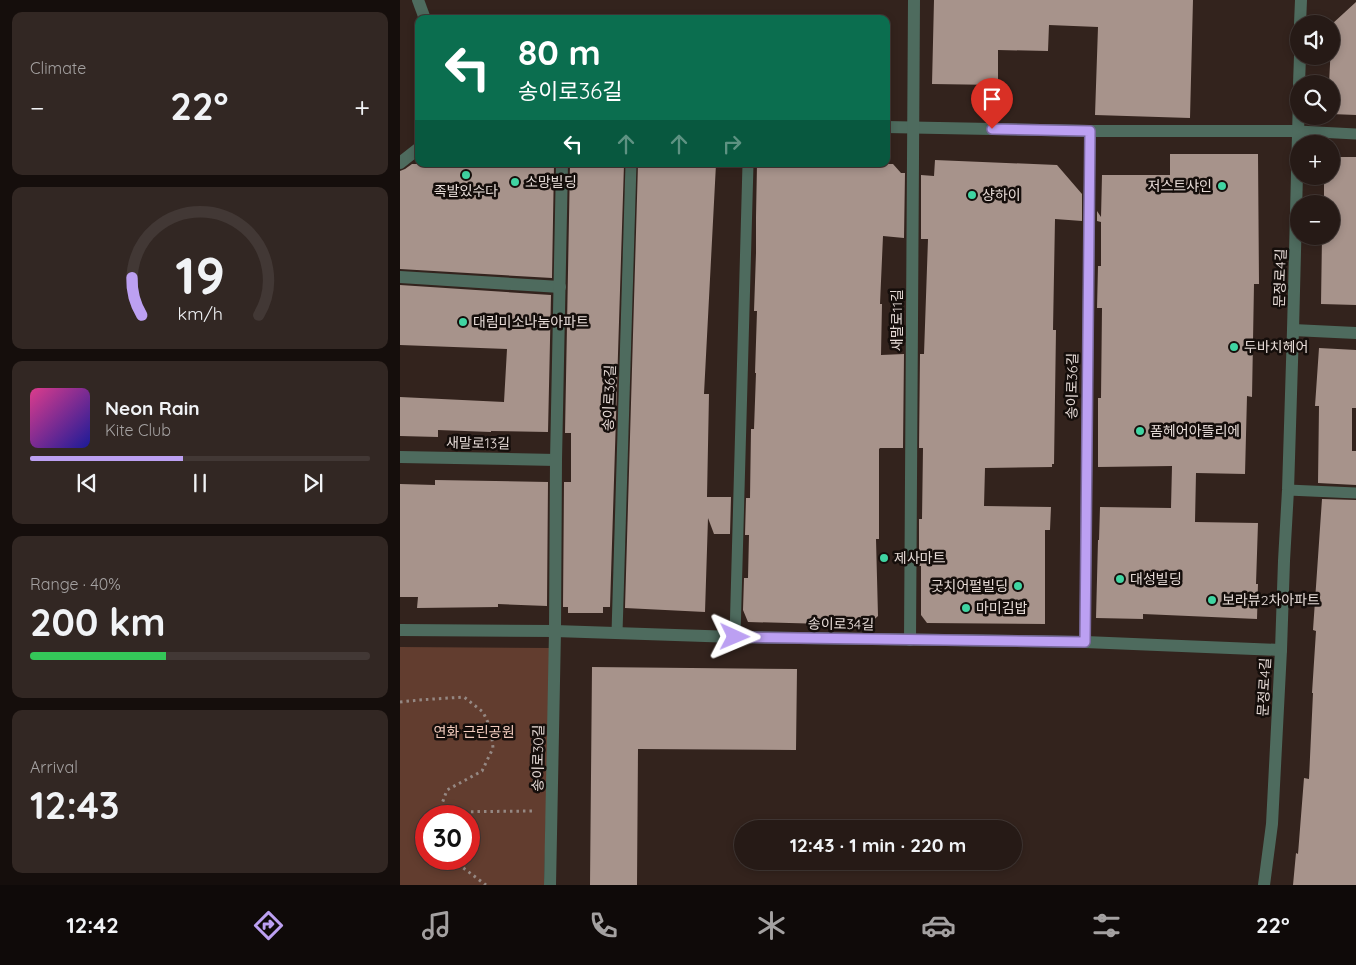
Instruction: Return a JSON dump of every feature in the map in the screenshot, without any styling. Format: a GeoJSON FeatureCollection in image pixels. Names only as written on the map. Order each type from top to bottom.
{"type":"FeatureCollection","features":[{"type":"Feature","properties":{"kind":"street"},"geometry":{"type":"LineString","coordinates":[[418,0],[424,15]]}},
{"type":"Feature","properties":{"kind":"street","name":"새말로11길"},"geometry":{"type":"LineString","coordinates":[[910,640],[914,0]]}},
{"type":"Feature","properties":{"kind":"street"},"geometry":{"type":"LineString","coordinates":[[1300,15],[1301,0]]}},
{"type":"Feature","properties":{"kind":"street","name":"문정로4길"},"geometry":{"type":"LineString","coordinates":[[1264,885],[1272,824],[1281,650],[1288,490],[1298,125]]}},
{"type":"Feature","properties":{"kind":"street"},"geometry":{"type":"LineString","coordinates":[[890,127],[1090,131],[1298,131]]}},
{"type":"Feature","properties":{"kind":"street"},"geometry":{"type":"LineString","coordinates":[[400,163],[415,151]]}},
{"type":"Feature","properties":{"kind":"street"},"geometry":{"type":"LineString","coordinates":[[555,631],[556,460],[562,167]]}},
{"type":"Feature","properties":{"kind":"street"},"geometry":{"type":"LineString","coordinates":[[400,276],[560,287]]}},
{"type":"Feature","properties":{"kind":"street"},"geometry":{"type":"LineString","coordinates":[[1293,330],[1356,333]]}},
{"type":"Feature","properties":{"kind":"street","name":"새말로13길"},"geometry":{"type":"LineString","coordinates":[[400,457],[556,460]]}},
{"type":"Feature","properties":{"kind":"street","name":"송이로34길"},"geometry":{"type":"LineString","coordinates":[[400,630],[555,631],[735,637],[1085,642],[1281,650]]}},
{"type":"Feature","properties":{"kind":"street","name":"송이로30길"},"geometry":{"type":"LineString","coordinates":[[550,885],[555,631]]}},
{"type":"Feature","properties":{"kind":"lane","name":"송이로36길"},"geometry":{"type":"LineString","coordinates":[[1085,642],[1090,131]]}},
{"type":"Feature","properties":{"kind":"lane"},"geometry":{"type":"LineString","coordinates":[[1298,131],[1356,134]]}},
{"type":"Feature","properties":{"kind":"lane","name":"송이로36길"},"geometry":{"type":"LineString","coordinates":[[617,633],[631,167]]}},
{"type":"Feature","properties":{"kind":"lane"},"geometry":{"type":"LineString","coordinates":[[735,637],[748,167]]}},
{"type":"Feature","properties":{"kind":"lane"},"geometry":{"type":"LineString","coordinates":[[1288,490],[1356,493]]}},
{"type":"Feature","properties":{"kind":"path"},"geometry":{"type":"LineString","coordinates":[[400,702],[464,698],[483,712],[490,729],[493,748],[482,771],[447,790],[443,805]]}},
{"type":"Feature","properties":{"kind":"path"},"geometry":{"type":"LineString","coordinates":[[480,813],[552,811]]}},
{"type":"Feature","properties":{"kind":"path"},"geometry":{"type":"LineString","coordinates":[[466,870],[486,885]]}},
{"type":"Feature","properties":{"kind":"green space","name":"연화 근린공원"},"geometry":{"type":"Polygon","coordinates":[[[400,647],[551,648],[544,885],[400,885],[400,647]]]}},
{"type":"Feature","properties":{"kind":"building"},"geometry":{"type":"Polygon","coordinates":[[[934,0],[1193,0],[1190,118],[1095,115],[1098,27],[1049,25],[1048,51],[998,50],[998,85],[932,84],[934,0]]]}},
{"type":"Feature","properties":{"kind":"building"},"geometry":{"type":"Polygon","coordinates":[[[1356,2],[1356,115],[1340,114],[1340,75],[1329,75],[1330,65],[1340,65],[1340,17],[1356,2]]]}},
{"type":"Feature","properties":{"kind":"building"},"geometry":{"type":"Polygon","coordinates":[[[1170,154],[1258,154],[1259,284],[1254,284],[1252,397],[1247,396],[1245,474],[1196,473],[1195,522],[1258,523],[1257,619],[1143,614],[1143,619],[1096,618],[1100,507],[1171,508],[1172,466],[1098,467],[1098,398],[1101,398],[1102,308],[1097,308],[1098,266],[1101,266],[1101,222],[1097,221],[1097,211],[1101,217],[1102,175],[1170,175],[1170,154]]]}},
{"type":"Feature","properties":{"kind":"building"},"geometry":{"type":"Polygon","coordinates":[[[1340,157],[1356,157],[1356,305],[1321,304],[1322,245],[1340,245],[1340,195],[1324,195],[1324,185],[1340,185],[1340,157]]]}},
{"type":"Feature","properties":{"kind":"building"},"geometry":{"type":"Polygon","coordinates":[[[935,160],[1057,165],[1082,194],[1082,221],[1055,219],[1053,330],[1056,330],[1054,464],[1052,464],[1052,467],[985,468],[984,506],[1051,507],[1050,530],[1045,530],[1045,624],[927,623],[921,615],[919,519],[922,519],[923,448],[919,448],[920,354],[924,354],[928,239],[921,239],[921,175],[934,176],[935,160]]]}},
{"type":"Feature","properties":{"kind":"building"},"geometry":{"type":"Polygon","coordinates":[[[412,164],[415,164],[415,167],[554,167],[552,278],[400,269],[400,171],[412,164]]]}},
{"type":"Feature","properties":{"kind":"building"},"geometry":{"type":"Polygon","coordinates":[[[890,164],[893,164],[901,173],[905,173],[904,238],[883,236],[880,304],[882,304],[881,355],[904,354],[903,448],[879,449],[879,539],[876,539],[878,616],[868,625],[826,626],[826,624],[748,622],[743,610],[744,578],[748,578],[749,535],[745,535],[746,498],[750,498],[751,429],[754,429],[756,373],[757,311],[754,311],[757,167],[890,167],[890,164]]]}},
{"type":"Feature","properties":{"kind":"building"},"geometry":{"type":"Polygon","coordinates":[[[570,167],[624,167],[610,607],[603,607],[603,613],[568,613],[568,607],[563,607],[564,482],[571,482],[571,433],[565,433],[570,167]]]}},
{"type":"Feature","properties":{"kind":"building"},"geometry":{"type":"Polygon","coordinates":[[[638,167],[716,167],[704,394],[709,394],[707,497],[731,497],[730,534],[714,534],[708,518],[705,612],[625,608],[638,167]]]}},
{"type":"Feature","properties":{"kind":"building"},"geometry":{"type":"Polygon","coordinates":[[[400,285],[551,295],[548,432],[438,430],[438,437],[400,436],[400,397],[504,402],[507,349],[400,345],[400,285]]]}},
{"type":"Feature","properties":{"kind":"building"},"geometry":{"type":"Polygon","coordinates":[[[1319,348],[1356,350],[1356,408],[1352,408],[1352,451],[1356,451],[1356,485],[1318,483],[1319,406],[1315,406],[1319,348]]]}},
{"type":"Feature","properties":{"kind":"building"},"geometry":{"type":"Polygon","coordinates":[[[435,480],[548,482],[547,606],[498,604],[498,607],[417,608],[418,597],[400,597],[400,484],[435,485],[435,480]]]}},
{"type":"Feature","properties":{"kind":"building"},"geometry":{"type":"Polygon","coordinates":[[[1322,499],[1356,500],[1356,885],[1293,885],[1296,853],[1298,854],[1304,778],[1309,779],[1316,631],[1313,630],[1322,499]]]}},
{"type":"Feature","properties":{"kind":"building"},"geometry":{"type":"Polygon","coordinates":[[[592,667],[797,669],[796,750],[638,749],[637,885],[590,885],[592,667]]]}},
{"type":"Feature","properties":{"kind":"place","name":"족발있수다"},"geometry":{"type":"Point","coordinates":[466,175]}},
{"type":"Feature","properties":{"kind":"place","name":"소망빌딩"},"geometry":{"type":"Point","coordinates":[515,182]}},
{"type":"Feature","properties":{"kind":"place","name":"저스트샤인"},"geometry":{"type":"Point","coordinates":[1222,186]}},
{"type":"Feature","properties":{"kind":"place","name":"샹하이"},"geometry":{"type":"Point","coordinates":[972,195]}},
{"type":"Feature","properties":{"kind":"place","name":"대림미소나눔아파트"},"geometry":{"type":"Point","coordinates":[463,322]}},
{"type":"Feature","properties":{"kind":"place","name":"두바치헤어"},"geometry":{"type":"Point","coordinates":[1234,347]}},
{"type":"Feature","properties":{"kind":"place","name":"폼헤어아뜰리에"},"geometry":{"type":"Point","coordinates":[1140,431]}},
{"type":"Feature","properties":{"kind":"place","name":"제사마트"},"geometry":{"type":"Point","coordinates":[884,558]}},
{"type":"Feature","properties":{"kind":"place","name":"대성빌딩"},"geometry":{"type":"Point","coordinates":[1120,579]}},
{"type":"Feature","properties":{"kind":"place","name":"굿치어펄빌딩"},"geometry":{"type":"Point","coordinates":[1018,586]}},
{"type":"Feature","properties":{"kind":"place","name":"보라뷰2차아파트"},"geometry":{"type":"Point","coordinates":[1212,600]}},
{"type":"Feature","properties":{"kind":"place","name":"마미김밥"},"geometry":{"type":"Point","coordinates":[966,608]}},
{"type":"Feature","properties":{"kind":"route"},"geometry":{"type":"LineString","coordinates":[[735,637],[1085,642],[1090,131],[992,129]]}}]}
